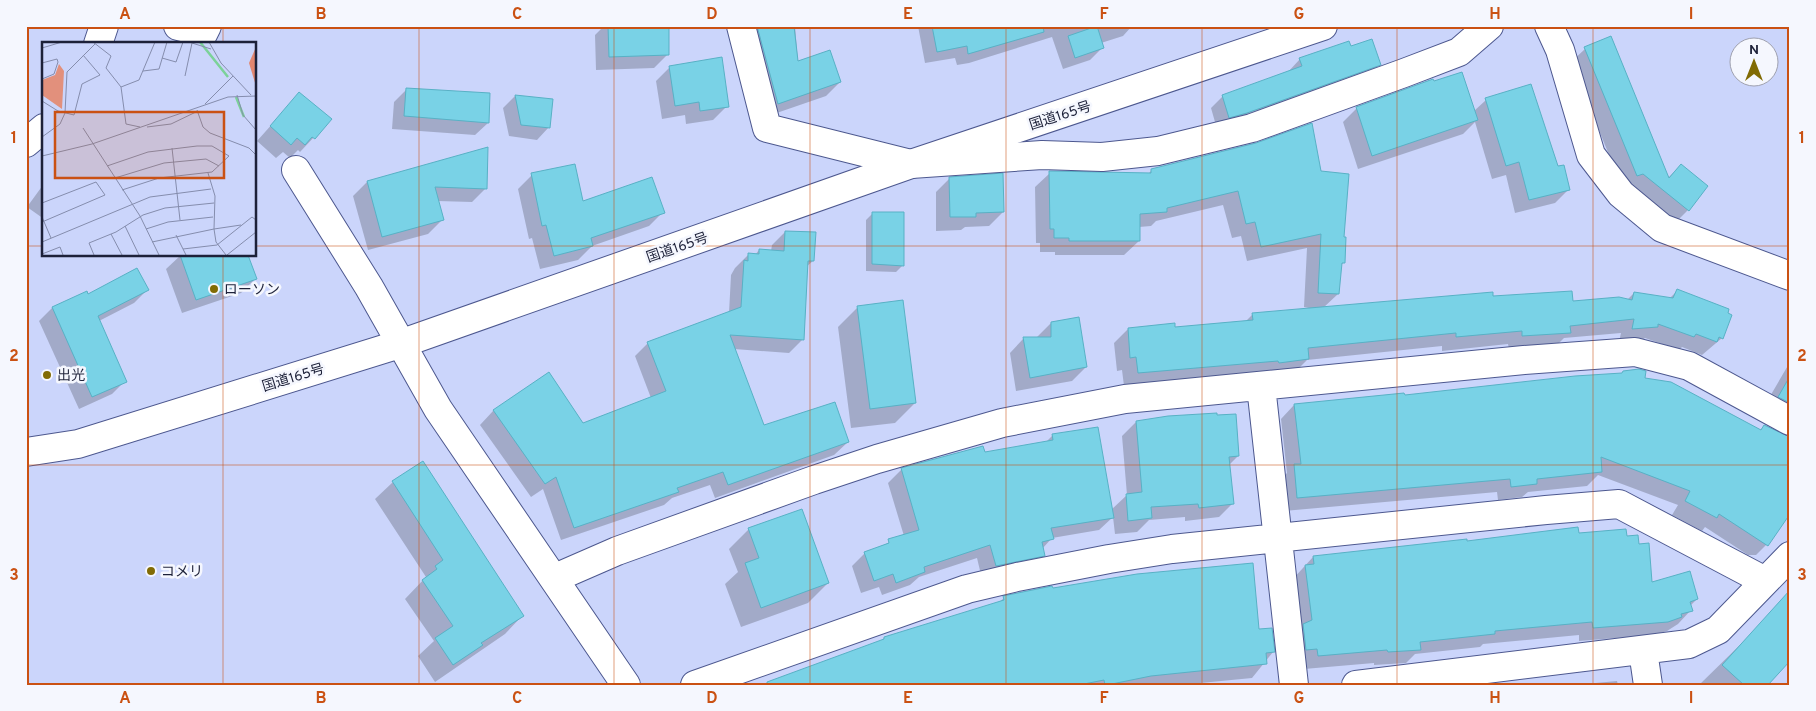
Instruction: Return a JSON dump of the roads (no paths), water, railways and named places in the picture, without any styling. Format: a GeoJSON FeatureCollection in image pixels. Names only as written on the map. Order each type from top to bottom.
{"type":"FeatureCollection","features":[{"type":"Feature","properties":{"kind":"main road"},"geometry":{"type":"LineString","coordinates":[[99,42],[104,26]]}},
{"type":"Feature","properties":{"kind":"main road"},"geometry":{"type":"LineString","coordinates":[[741,26],[766,128],[911,164],[1042,155],[1102,157],[1158,151],[1252,128],[1404,74],[1459,52],[1489,26]]}},
{"type":"Feature","properties":{"kind":"main road","name":"国道165号"},"geometry":{"type":"LineString","coordinates":[[26,452],[78,444],[400,344],[911,164],[1324,26]]}},
{"type":"Feature","properties":{"kind":"main road"},"geometry":{"type":"LineString","coordinates":[[1549,26],[1560,50],[1591,155],[1621,194],[1662,228],[1790,276]]}},
{"type":"Feature","properties":{"kind":"main road"},"geometry":{"type":"LineString","coordinates":[[26,143],[42,130]]}},
{"type":"Feature","properties":{"kind":"main road"},"geometry":{"type":"LineString","coordinates":[[296,170],[369,287],[438,409],[555,578],[626,685]]}},
{"type":"Feature","properties":{"kind":"main road"},"geometry":{"type":"LineString","coordinates":[[555,578],[617,551],[814,480],[1002,423],[1125,400],[1524,360],[1636,352],[1689,366],[1790,421]]}},
{"type":"Feature","properties":{"kind":"main road"},"geometry":{"type":"LineString","coordinates":[[1260,386],[1294,685]]}},
{"type":"Feature","properties":{"kind":"main road"},"geometry":{"type":"LineString","coordinates":[[695,685],[967,589],[1017,576],[1109,559],[1276,538],[1619,504],[1765,581]]}},
{"type":"Feature","properties":{"kind":"main road"},"geometry":{"type":"LineString","coordinates":[[1356,685],[1689,644],[1718,630],[1790,556]]}},
{"type":"Feature","properties":{"kind":"main road"},"geometry":{"type":"LineString","coordinates":[[1644,651],[1648,685]]}},
{"type":"Feature","properties":{"kind":"place","name":"ローソン"},"geometry":{"type":"Point","coordinates":[214,289]}},
{"type":"Feature","properties":{"kind":"place","name":"出光"},"geometry":{"type":"Point","coordinates":[47,375]}},
{"type":"Feature","properties":{"kind":"place","name":"コメリ"},"geometry":{"type":"Point","coordinates":[151,571]}}]}
